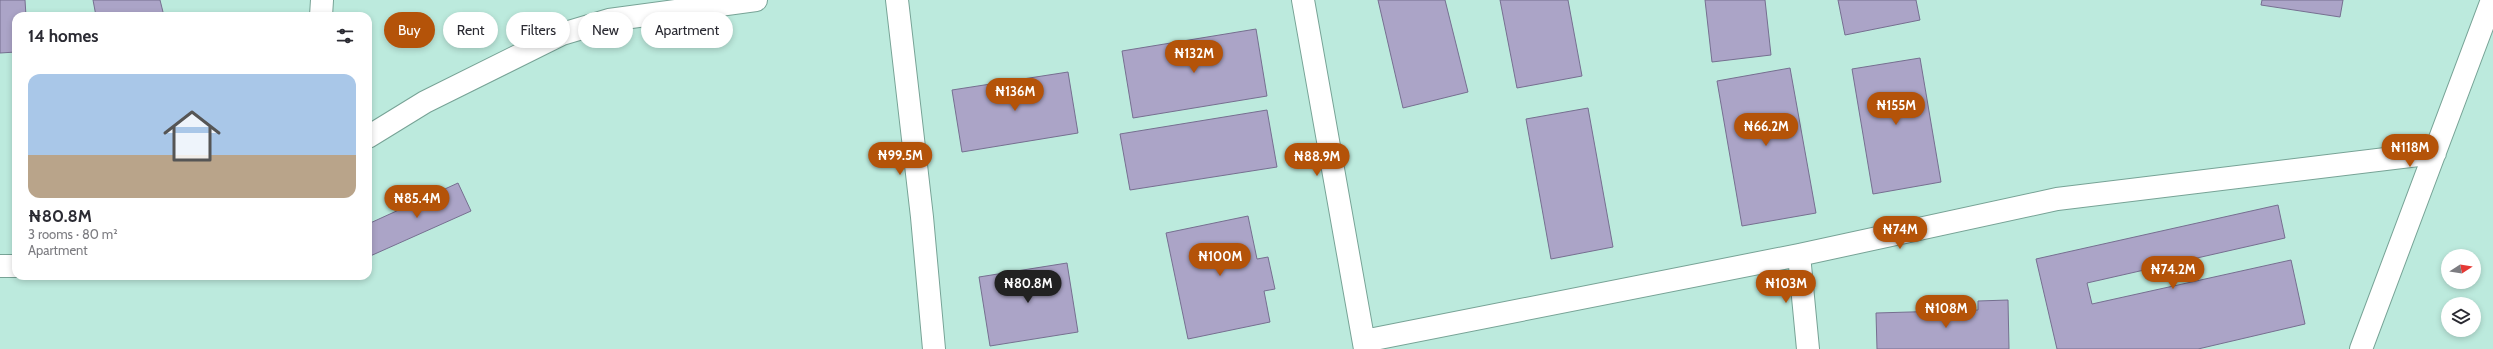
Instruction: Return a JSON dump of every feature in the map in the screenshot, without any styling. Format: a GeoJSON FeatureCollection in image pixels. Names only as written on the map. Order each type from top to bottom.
{"type":"FeatureCollection","features":[{"type":"Feature","properties":{"kind":"street"},"geometry":{"type":"LineString","coordinates":[[321,12],[322,0]]}},
{"type":"Feature","properties":{"kind":"street"},"geometry":{"type":"LineString","coordinates":[[372,134],[425,102],[562,34],[609,20],[756,0]]}},
{"type":"Feature","properties":{"kind":"street"},"geometry":{"type":"LineString","coordinates":[[897,0],[922,217],[934,349]]}},
{"type":"Feature","properties":{"kind":"street"},"geometry":{"type":"LineString","coordinates":[[1303,0],[1365,345],[1799,255],[2057,199],[2435,153]]}},
{"type":"Feature","properties":{"kind":"street"},"geometry":{"type":"LineString","coordinates":[[2361,349],[2492,0]]}},
{"type":"Feature","properties":{"kind":"street"},"geometry":{"type":"LineString","coordinates":[[1799,255],[1808,349]]}},
{"type":"Feature","properties":{"kind":"street"},"geometry":{"type":"LineString","coordinates":[[0,266],[12,266]]}},
{"type":"Feature","properties":{"kind":"building"},"geometry":{"type":"Polygon","coordinates":[[[0,0],[25,0],[26,12],[12,12],[12,52],[0,53],[0,0]]]}},
{"type":"Feature","properties":{"kind":"building"},"geometry":{"type":"Polygon","coordinates":[[[93,0],[160,0],[163,12],[95,12],[93,0]]]}},
{"type":"Feature","properties":{"kind":"building"},"geometry":{"type":"Polygon","coordinates":[[[1378,0],[1445,0],[1468,92],[1403,108],[1378,0]]]}},
{"type":"Feature","properties":{"kind":"building"},"geometry":{"type":"Polygon","coordinates":[[[1500,0],[1568,0],[1582,76],[1517,88],[1500,0]]]}},
{"type":"Feature","properties":{"kind":"building"},"geometry":{"type":"Polygon","coordinates":[[[1705,0],[1765,0],[1771,55],[1712,62],[1705,0]]]}},
{"type":"Feature","properties":{"kind":"building"},"geometry":{"type":"Polygon","coordinates":[[[1838,0],[1916,0],[1920,20],[1845,35],[1838,0]]]}},
{"type":"Feature","properties":{"kind":"building"},"geometry":{"type":"Polygon","coordinates":[[[2262,0],[2343,0],[2340,17],[2261,5],[2262,0]]]}},
{"type":"Feature","properties":{"kind":"building"},"geometry":{"type":"Polygon","coordinates":[[[1256,29],[1267,96],[1133,118],[1122,51],[1256,29]]]}},
{"type":"Feature","properties":{"kind":"building"},"geometry":{"type":"Polygon","coordinates":[[[1920,58],[1941,182],[1873,194],[1852,69],[1920,58]]]}},
{"type":"Feature","properties":{"kind":"building"},"geometry":{"type":"Polygon","coordinates":[[[1790,68],[1816,213],[1742,226],[1717,81],[1790,68]]]}},
{"type":"Feature","properties":{"kind":"building"},"geometry":{"type":"Polygon","coordinates":[[[1068,72],[1078,133],[962,152],[952,90],[1068,72]]]}},
{"type":"Feature","properties":{"kind":"building"},"geometry":{"type":"Polygon","coordinates":[[[1588,108],[1613,247],[1551,259],[1526,119],[1588,108]]]}},
{"type":"Feature","properties":{"kind":"building"},"geometry":{"type":"Polygon","coordinates":[[[1267,110],[1277,167],[1130,190],[1120,134],[1267,110]]]}},
{"type":"Feature","properties":{"kind":"building"},"geometry":{"type":"Polygon","coordinates":[[[458,183],[471,211],[372,255],[372,222],[458,183]]]}},
{"type":"Feature","properties":{"kind":"building"},"geometry":{"type":"Polygon","coordinates":[[[2278,205],[2285,238],[2087,283],[2092,304],[2291,260],[2305,324],[2198,349],[2057,349],[2036,259],[2278,205]]]}},
{"type":"Feature","properties":{"kind":"building"},"geometry":{"type":"Polygon","coordinates":[[[1248,216],[1257,259],[1268,257],[1275,289],[1264,291],[1270,322],[1188,339],[1166,233],[1248,216]]]}},
{"type":"Feature","properties":{"kind":"building"},"geometry":{"type":"Polygon","coordinates":[[[1067,263],[1078,332],[990,346],[979,277],[1067,263]]]}},
{"type":"Feature","properties":{"kind":"building"},"geometry":{"type":"Polygon","coordinates":[[[2008,300],[2009,349],[1877,349],[1876,313],[1978,310],[1978,301],[2008,300]]]}}]}
